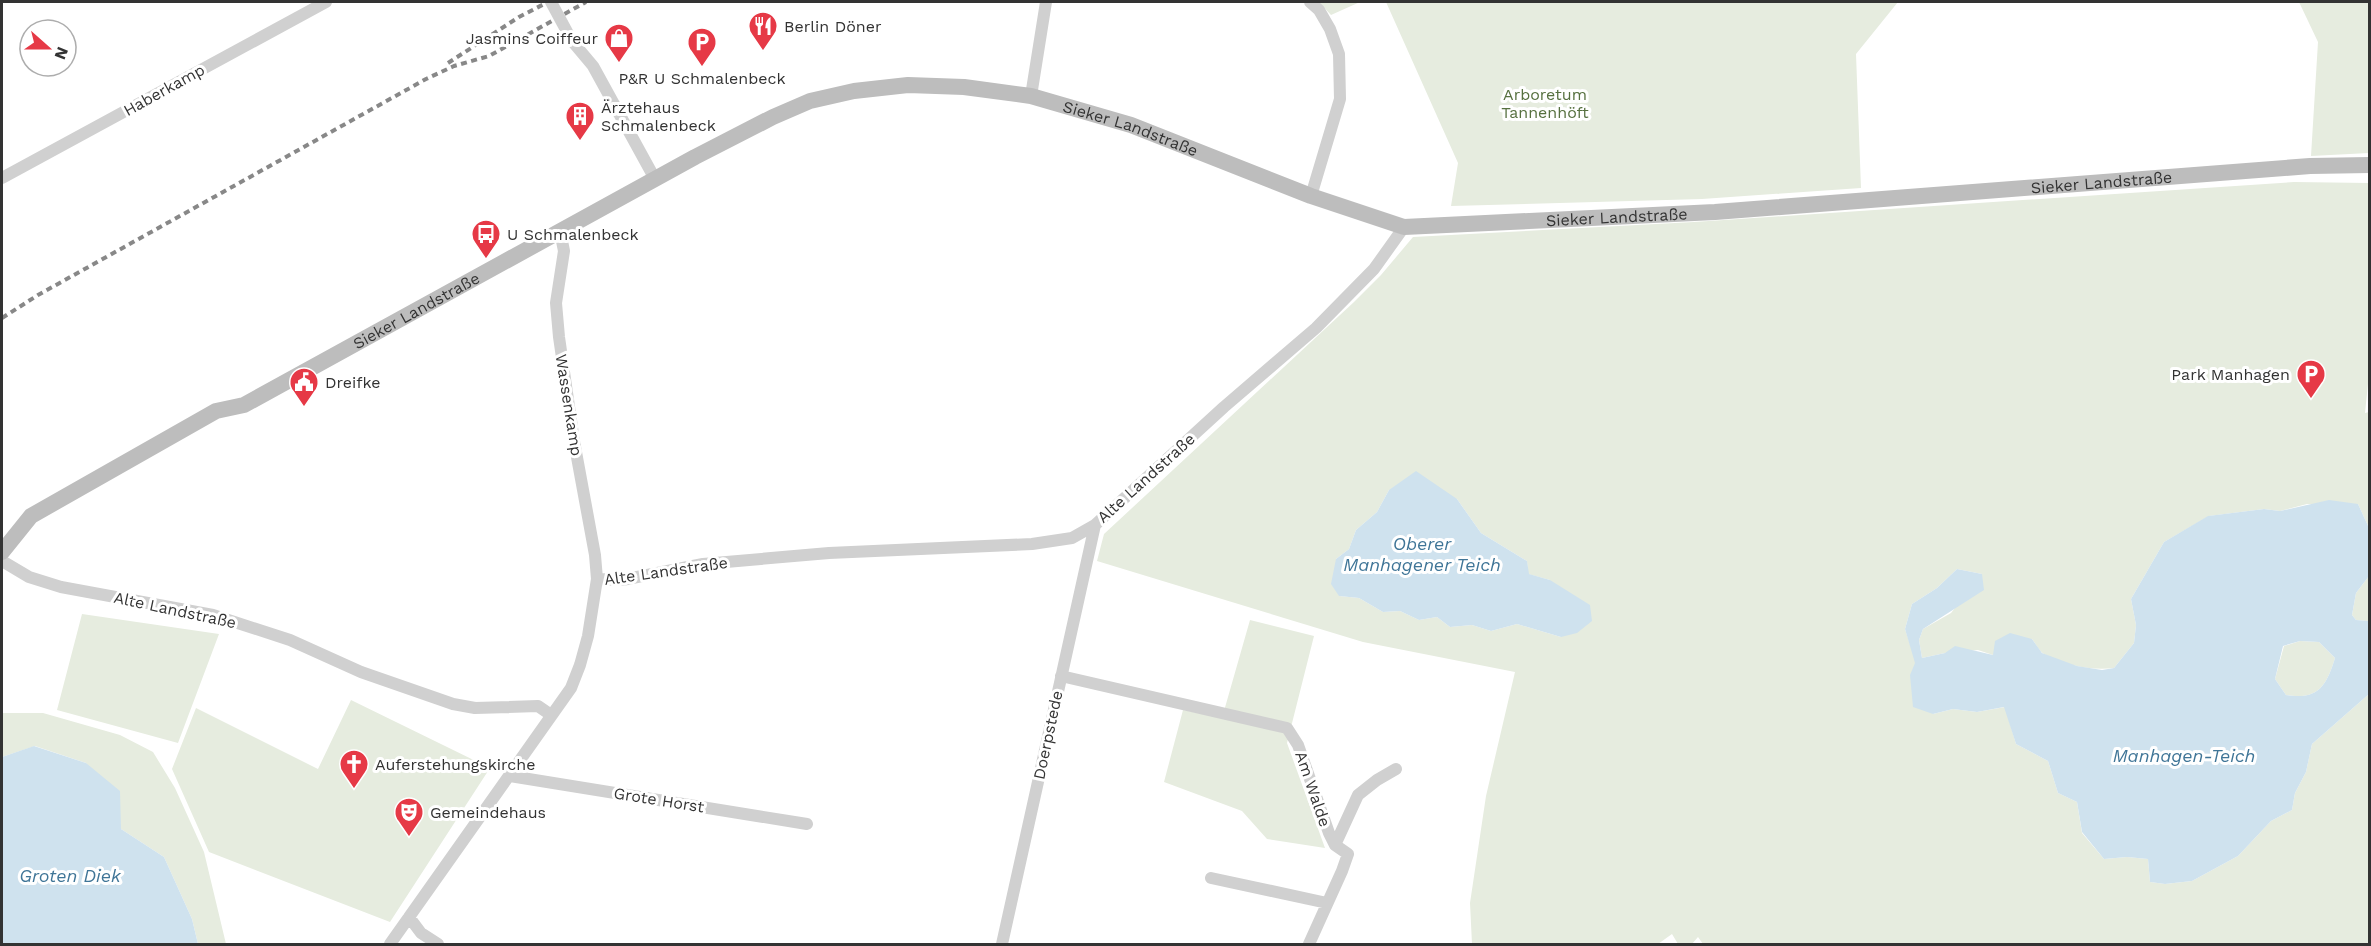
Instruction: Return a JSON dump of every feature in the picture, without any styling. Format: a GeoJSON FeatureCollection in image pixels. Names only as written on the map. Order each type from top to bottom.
{"type":"FeatureCollection","features":[{"type":"Feature","properties":{"kind":"street","name":"Haberkamp"},"geometry":{"type":"LineString","coordinates":[[2,178],[326,2]]}},
{"type":"Feature","properties":{"kind":"street"},"geometry":{"type":"LineString","coordinates":[[550,2],[572,41],[593,66],[655,179]]}},
{"type":"Feature","properties":{"kind":"street"},"geometry":{"type":"LineString","coordinates":[[1031,96],[1046,2]]}},
{"type":"Feature","properties":{"kind":"street"},"geometry":{"type":"LineString","coordinates":[[1310,2],[1319,10],[1330,29],[1339,54],[1340,99],[1311,196]]}},
{"type":"Feature","properties":{"kind":"street","name":"Sieker Landstraße"},"geometry":{"type":"LineString","coordinates":[[2,552],[31,516],[216,411],[244,405],[655,179],[773,117],[810,101],[849,93],[908,85],[964,87],[1031,96],[1131,125],[1311,196],[1404,227],[1715,212],[2310,166],[2370,165]]}},
{"type":"Feature","properties":{"kind":"street","name":"Alte Landstraße"},"geometry":{"type":"LineString","coordinates":[[2,561],[29,577],[61,587],[213,615],[290,640],[361,672],[453,704],[475,708],[538,706],[551,715],[571,688],[580,665],[588,636],[597,579],[622,580],[702,564],[829,553],[1032,544],[1072,538],[1095,525],[1224,407],[1316,328],[1368,276],[1404,227]]}},
{"type":"Feature","properties":{"kind":"street","name":"Wassenkamp"},"geometry":{"type":"LineString","coordinates":[[560,231],[564,251],[556,303],[559,338],[597,579]]}},
{"type":"Feature","properties":{"kind":"street","name":"Doerpstede"},"geometry":{"type":"LineString","coordinates":[[1002,945],[1095,525]]}},
{"type":"Feature","properties":{"kind":"street","name":"Am Walde"},"geometry":{"type":"LineString","coordinates":[[1061,676],[1287,728],[1298,745],[1329,833],[1335,845],[1348,854],[1309,945]]}},
{"type":"Feature","properties":{"kind":"street"},"geometry":{"type":"LineString","coordinates":[[390,945],[551,715]]}},
{"type":"Feature","properties":{"kind":"street","name":"Am Walde"},"geometry":{"type":"LineString","coordinates":[[1335,845],[1358,795],[1377,780],[1396,770]]}},
{"type":"Feature","properties":{"kind":"street","name":"Grote Horst"},"geometry":{"type":"LineString","coordinates":[[510,776],[807,824]]}},
{"type":"Feature","properties":{"kind":"street"},"geometry":{"type":"LineString","coordinates":[[1211,878],[1327,903]]}},
{"type":"Feature","properties":{"kind":"street"},"geometry":{"type":"LineString","coordinates":[[409,916],[421,933],[438,945]]}},
{"type":"Feature","properties":{"kind":"green space"},"geometry":{"type":"Polygon","coordinates":[[[1319,2],[1360,2],[1331,15],[1319,2]]]}},
{"type":"Feature","properties":{"kind":"green space","name":"Arboretum Tannenhöft"},"geometry":{"type":"Polygon","coordinates":[[[1386,2],[1898,2],[1856,54],[1861,188],[1702,199],[1451,206],[1458,163],[1386,2]]]}},
{"type":"Feature","properties":{"kind":"green space"},"geometry":{"type":"Polygon","coordinates":[[[2299,2],[2369,2],[2369,153],[2311,156],[2318,42],[2299,2]]]}},
{"type":"Feature","properties":{"kind":"green space"},"geometry":{"type":"Polygon","coordinates":[[[2294,182],[2369,183],[2370,364],[2365,413],[2369,412],[2369,528],[2358,504],[2307,504],[2280,511],[2264,509],[2209,516],[2164,542],[2131,599],[2136,625],[2134,643],[2114,668],[2087,668],[2060,661],[2042,653],[2032,639],[1993,655],[1978,650],[1922,658],[1919,640],[1923,629],[1951,613],[1982,574],[1957,569],[1937,588],[1912,604],[1905,629],[1933,714],[1953,709],[1977,712],[2005,707],[2016,744],[2048,761],[2058,793],[2077,802],[2082,833],[2104,859],[2127,857],[2148,859],[2150,882],[2165,884],[2192,881],[2238,856],[2271,821],[2292,810],[2295,793],[2306,772],[2312,744],[2369,694],[2369,944],[1703,944],[1698,937],[1692,944],[1678,944],[1672,934],[1658,944],[1472,944],[1470,903],[1486,796],[1515,672],[1363,642],[1097,561],[1104,534],[1354,302],[1381,275],[1413,237],[1694,222],[2294,182]],[[1389,490],[1377,512],[1356,530],[1349,549],[1336,559],[1339,596],[1359,598],[1383,612],[1400,611],[1419,620],[1437,617],[1450,627],[1472,625],[1491,631],[1517,624],[1561,637],[1550,580],[1528,574],[1527,561],[1481,533],[1457,499],[1389,490]]]}},
{"type":"Feature","properties":{"kind":"green space"},"geometry":{"type":"Polygon","coordinates":[[[2369,576],[2369,621],[2356,620],[2352,615],[2356,593],[2369,576]]]}},
{"type":"Feature","properties":{"kind":"green space"},"geometry":{"type":"Polygon","coordinates":[[[82,614],[219,634],[178,743],[57,710],[82,614]]]}},
{"type":"Feature","properties":{"kind":"green space"},"geometry":{"type":"Polygon","coordinates":[[[1250,620],[1314,636],[1287,743],[1325,848],[1267,839],[1242,811],[1164,782],[1183,710],[1222,718],[1250,620]]]}},
{"type":"Feature","properties":{"kind":"green space"},"geometry":{"type":"Polygon","coordinates":[[[2300,641],[2319,642],[2335,658],[2328,677],[2319,689],[2306,695],[2286,695],[2275,679],[2284,646],[2300,641]]]}},
{"type":"Feature","properties":{"kind":"green space"},"geometry":{"type":"Polygon","coordinates":[[[351,700],[490,768],[390,922],[209,852],[172,769],[196,708],[318,769],[351,700]]]}},
{"type":"Feature","properties":{"kind":"green space"},"geometry":{"type":"Polygon","coordinates":[[[2,713],[43,713],[120,735],[153,752],[175,788],[204,852],[226,944],[198,944],[192,919],[164,857],[121,829],[86,763],[35,746],[2,757],[2,713]]]}},
{"type":"Feature","properties":{"kind":"water","name":"Oberer Manhagener Teich"},"geometry":{"type":"Polygon","coordinates":[[[1416,471],[1457,499],[1481,533],[1527,561],[1529,574],[1550,580],[1590,605],[1592,621],[1577,633],[1561,637],[1517,624],[1491,631],[1472,625],[1450,627],[1437,617],[1419,620],[1400,611],[1383,612],[1359,598],[1339,596],[1331,584],[1336,559],[1349,549],[1356,530],[1377,512],[1389,490],[1416,471]]]}},
{"type":"Feature","properties":{"kind":"water","name":"Manhagen-Teich"},"geometry":{"type":"Polygon","coordinates":[[[2329,500],[2358,504],[2369,528],[2369,576],[2356,593],[2352,615],[2356,620],[2369,621],[2369,694],[2312,744],[2306,772],[2295,793],[2292,810],[2271,821],[2238,856],[2192,881],[2165,884],[2150,882],[2148,859],[2127,857],[2104,859],[2082,832],[2077,802],[2058,793],[2048,761],[2016,744],[2004,707],[1977,712],[1953,709],[1933,714],[1913,707],[1910,675],[1915,663],[1905,629],[1912,604],[1937,588],[1957,569],[1982,574],[1984,590],[1923,629],[1919,640],[1922,658],[1945,653],[1955,646],[1993,655],[1995,641],[2010,633],[2032,639],[2042,653],[2077,666],[2102,670],[2114,668],[2134,643],[2136,625],[2131,599],[2164,542],[2208,516],[2264,509],[2280,511],[2329,500]],[[2300,641],[2283,646],[2275,679],[2286,695],[2297,696],[2313,693],[2324,684],[2335,658],[2319,642],[2300,641]]]}},
{"type":"Feature","properties":{"kind":"water","name":"Groten Diek"},"geometry":{"type":"Polygon","coordinates":[[[34,746],[86,763],[120,791],[121,829],[164,857],[192,919],[198,944],[2,944],[2,757],[34,746]]]}},
{"type":"Feature","properties":{"kind":"railway"},"geometry":{"type":"LineString","coordinates":[[448,63],[519,17],[548,2]]}},
{"type":"Feature","properties":{"kind":"railway"},"geometry":{"type":"LineString","coordinates":[[2,318],[38,295],[426,79],[454,66],[489,56],[586,2]]}},
{"type":"Feature","properties":{"kind":"place","name":"Berlin Döner"},"geometry":{"type":"Point","coordinates":[763,52]}},
{"type":"Feature","properties":{"kind":"place","name":"Jasmins Coiffeur"},"geometry":{"type":"Point","coordinates":[619,64]}},
{"type":"Feature","properties":{"kind":"place","name":"P&R U Schmalenbeck"},"geometry":{"type":"Point","coordinates":[702,68]}},
{"type":"Feature","properties":{"kind":"place","name":"Ärztehaus Schmalenbeck"},"geometry":{"type":"Point","coordinates":[580,142]}},
{"type":"Feature","properties":{"kind":"place","name":"U Schmalenbeck"},"geometry":{"type":"Point","coordinates":[486,260]}},
{"type":"Feature","properties":{"kind":"place","name":"Park Manhagen"},"geometry":{"type":"Point","coordinates":[2311,400]}},
{"type":"Feature","properties":{"kind":"place","name":"Dreifke"},"geometry":{"type":"Point","coordinates":[304,408]}},
{"type":"Feature","properties":{"kind":"place","name":"Auferstehungskirche"},"geometry":{"type":"Point","coordinates":[354,790]}},
{"type":"Feature","properties":{"kind":"place","name":"Gemeindehaus"},"geometry":{"type":"Point","coordinates":[409,838]}}]}
